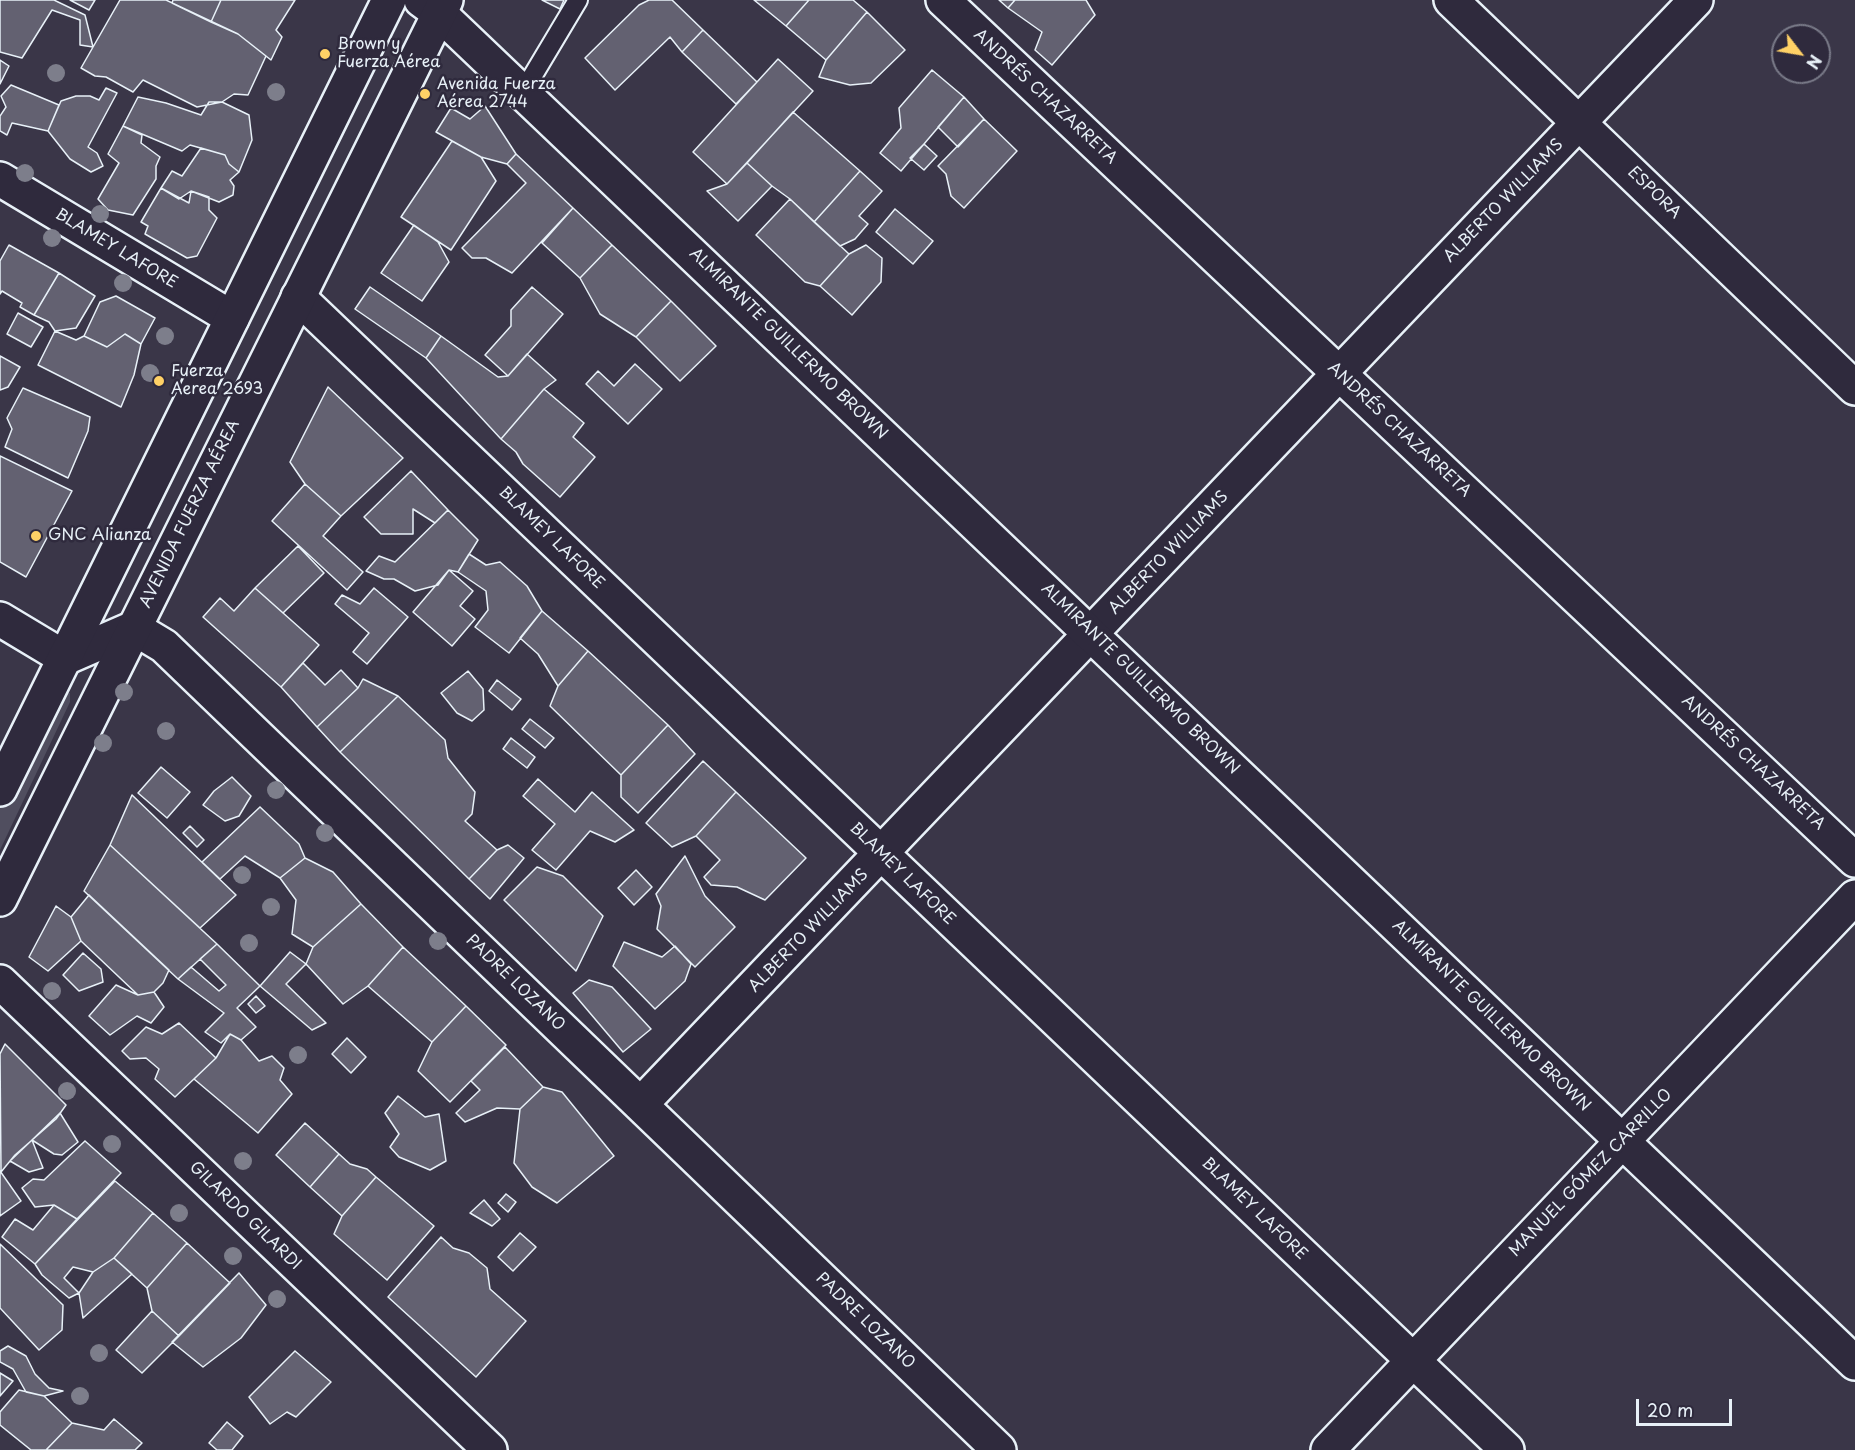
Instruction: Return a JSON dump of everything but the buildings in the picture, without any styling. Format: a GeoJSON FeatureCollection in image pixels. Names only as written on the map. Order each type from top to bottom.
{"type":"FeatureCollection","features":[{"type":"Feature","properties":{"kind":"street"},"geometry":{"type":"LineString","coordinates":[[0,789],[389,0]]}},
{"type":"Feature","properties":{"kind":"street","name":"ANDRÉS CHAZARRETA"},"geometry":{"type":"LineString","coordinates":[[943,0],[1855,860]]}},
{"type":"Feature","properties":{"kind":"street","name":"ESPORA"},"geometry":{"type":"LineString","coordinates":[[1451,0],[1855,388]]}},
{"type":"Feature","properties":{"kind":"street","name":"ALBERTO WILLIAMS"},"geometry":{"type":"LineString","coordinates":[[641,1104],[1696,0]]}},
{"type":"Feature","properties":{"kind":"street","name":"ALMIRANTE GUILLERMO BROWN"},"geometry":{"type":"LineString","coordinates":[[436,5],[523,92],[1093,633],[1855,1363]]}},
{"type":"Feature","properties":{"kind":"street","name":"AVENIDA FUERZA AÉREA"},"geometry":{"type":"LineString","coordinates":[[0,899],[298,297],[436,5]]}},
{"type":"Feature","properties":{"kind":"street","name":"BLAMEY LAFORE"},"geometry":{"type":"LineString","coordinates":[[0,179],[232,318]]}},
{"type":"Feature","properties":{"kind":"street","name":"BLAMEY LAFORE"},"geometry":{"type":"LineString","coordinates":[[298,297],[1507,1450]]}},
{"type":"Feature","properties":{"kind":"street"},"geometry":{"type":"LineString","coordinates":[[0,619],[65,658]]}},
{"type":"Feature","properties":{"kind":"street"},"geometry":{"type":"LineString","coordinates":[[65,658],[134,628]]}},
{"type":"Feature","properties":{"kind":"street","name":"PADRE LOZANO"},"geometry":{"type":"LineString","coordinates":[[134,628],[164,646],[999,1450]]}},
{"type":"Feature","properties":{"kind":"street","name":"MANUEL GÓMEZ CARRILLO"},"geometry":{"type":"LineString","coordinates":[[1328,1450],[1855,897]]}},
{"type":"Feature","properties":{"kind":"street","name":"GILARDO GILARDI"},"geometry":{"type":"LineString","coordinates":[[0,982],[490,1450]]}},
{"type":"Feature","properties":{"kind":"lane"},"geometry":{"type":"LineString","coordinates":[[523,92],[578,0]]}},
{"type":"Feature","properties":{"kind":"shaded area"},"geometry":{"type":"Polygon","coordinates":[[[64,692],[70,693],[70,702],[0,850],[0,798],[64,692]]]}},
{"type":"Feature","properties":{"kind":"place","name":"Brown y Fuerza Aérea"},"geometry":{"type":"Point","coordinates":[325,54]}},
{"type":"Feature","properties":{"kind":"place","name":"Avenida Fuerza Aérea 2744"},"geometry":{"type":"Point","coordinates":[425,94]}},
{"type":"Feature","properties":{"kind":"place","name":"Fuerza Aerea 2693"},"geometry":{"type":"Point","coordinates":[159,381]}},
{"type":"Feature","properties":{"kind":"place","name":"GNC Alianza"},"geometry":{"type":"Point","coordinates":[36,536]}}]}
